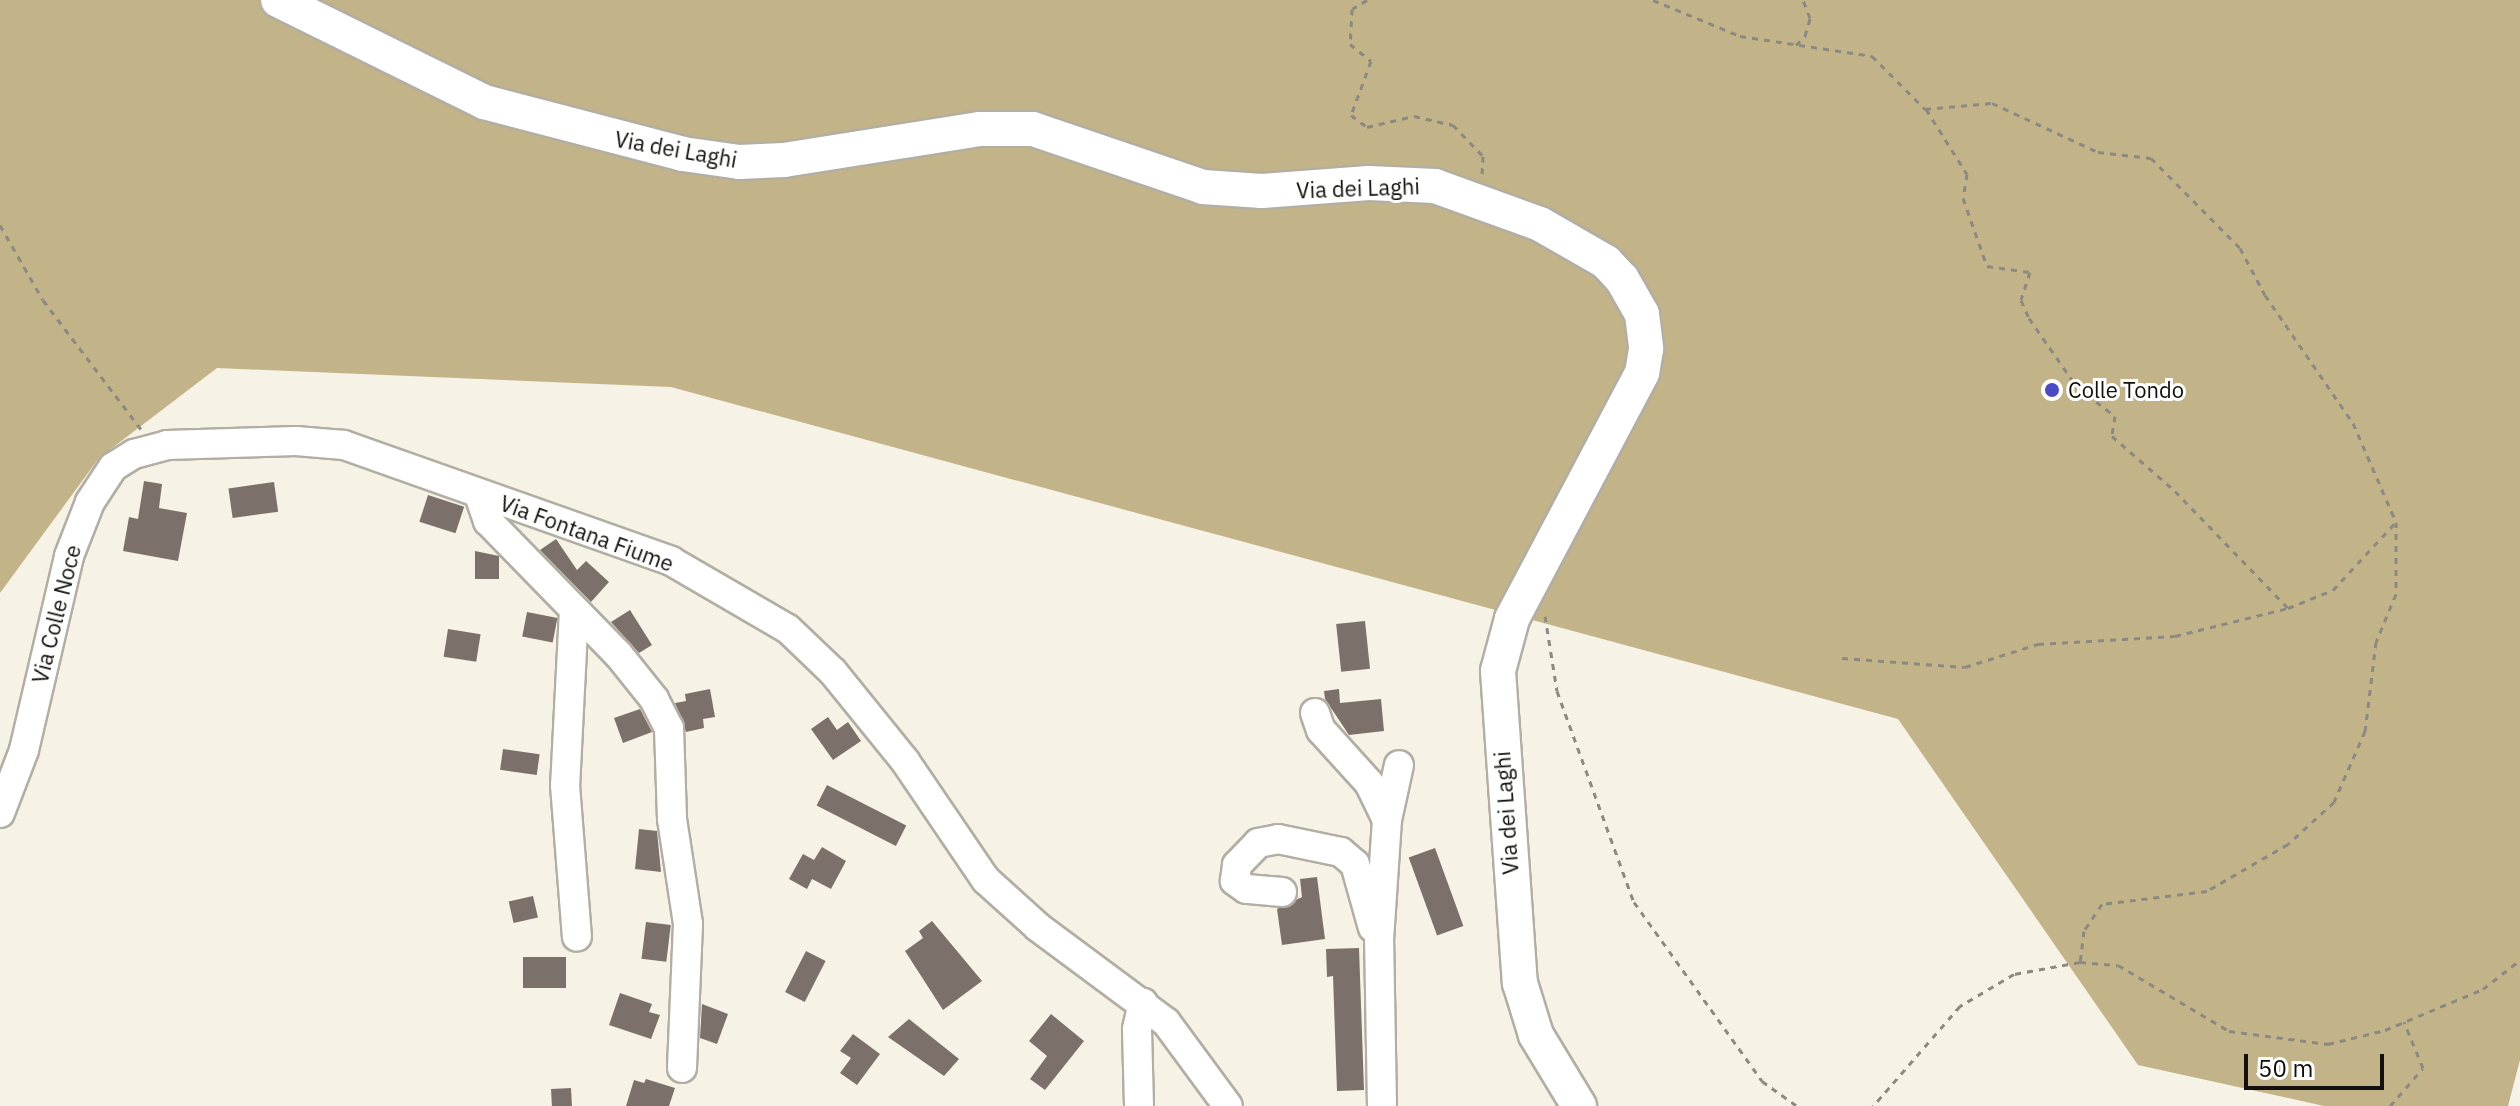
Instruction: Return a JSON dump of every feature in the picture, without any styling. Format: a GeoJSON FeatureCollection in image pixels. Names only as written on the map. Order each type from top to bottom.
{"type":"FeatureCollection","features":[{"type":"Feature","properties":{"kind":"main road","name":"Via dei Laghi"},"geometry":{"type":"LineString","coordinates":[[278,0],[484,102],[705,158],[784,160],[1016,128],[1066,137],[1203,187],[1262,191],[1408,183],[1473,197],[1563,235],[1606,262],[1637,301],[1645,332],[1638,388],[1527,591],[1504,640],[1498,671],[1517,960],[1536,1035],[1579,1106]]}},
{"type":"Feature","properties":{"kind":"street","name":"Via Fontana Fiume"},"geometry":{"type":"LineString","coordinates":[[157,447],[335,444],[671,561],[788,629],[833,672],[899,754],[986,880],[1038,927],[1138,1000],[1183,1040],[1228,1106]]}},
{"type":"Feature","properties":{"kind":"street","name":"Via Colle Noce"},"geometry":{"type":"LineString","coordinates":[[0,813],[24,750],[53,611],[83,516],[113,467],[157,447]]}},
{"type":"Feature","properties":{"kind":"street"},"geometry":{"type":"LineString","coordinates":[[479,495],[488,521],[650,693],[671,736],[672,819],[688,924],[682,1068]]}},
{"type":"Feature","properties":{"kind":"street"},"geometry":{"type":"LineString","coordinates":[[574,610],[565,785],[577,937]]}},
{"type":"Feature","properties":{"kind":"street"},"geometry":{"type":"LineString","coordinates":[[1315,713],[1321,730],[1369,783],[1387,820]]}},
{"type":"Feature","properties":{"kind":"street"},"geometry":{"type":"LineString","coordinates":[[1382,1106],[1379,940],[1387,820],[1399,765]]}},
{"type":"Feature","properties":{"kind":"street"},"geometry":{"type":"LineString","coordinates":[[1282,892],[1246,889],[1235,881],[1237,865],[1258,843],[1278,839],[1346,854],[1355,864],[1379,940]]}},
{"type":"Feature","properties":{"kind":"street"},"geometry":{"type":"LineString","coordinates":[[1138,1000],[1139,1106]]}},
{"type":"Feature","properties":{"kind":"path"},"geometry":{"type":"LineString","coordinates":[[1367,0],[1352,9],[1350,44],[1371,61],[1351,115],[1367,127],[1414,116],[1453,125],[1483,156],[1482,178],[1473,197]]}},
{"type":"Feature","properties":{"kind":"path"},"geometry":{"type":"LineString","coordinates":[[1653,0],[1740,36],[1872,56],[1925,109],[1967,174],[1963,198],[1987,266],[2030,272],[2021,300],[2029,318],[2077,387],[2115,416],[2112,436],[2175,491],[2288,608]]}},
{"type":"Feature","properties":{"kind":"path"},"geometry":{"type":"LineString","coordinates":[[1796,45],[1810,18],[1803,0]]}},
{"type":"Feature","properties":{"kind":"path"},"geometry":{"type":"LineString","coordinates":[[1925,109],[1992,103],[2098,152],[2151,158],[2240,248],[2265,295],[2353,423],[2396,522],[2396,594],[2376,642],[2365,731],[2334,802],[2288,844],[2207,891],[2102,904],[2084,931],[2080,962]]}},
{"type":"Feature","properties":{"kind":"path"},"geometry":{"type":"LineString","coordinates":[[0,225],[43,300],[118,405],[157,447]]}},
{"type":"Feature","properties":{"kind":"path"},"geometry":{"type":"LineString","coordinates":[[1842,658],[1965,667],[2038,644],[2175,636],[2288,608],[2333,590],[2396,522]]}},
{"type":"Feature","properties":{"kind":"path"},"geometry":{"type":"LineString","coordinates":[[1527,591],[1545,611],[1557,691],[1634,902],[1762,1081],[1797,1106]]}},
{"type":"Feature","properties":{"kind":"path"},"geometry":{"type":"LineString","coordinates":[[1873,1106],[1960,1006],[2014,974],[2080,962],[2118,965],[2229,1031],[2328,1044],[2404,1022],[2483,989],[2520,960]]}},
{"type":"Feature","properties":{"kind":"path"},"geometry":{"type":"LineString","coordinates":[[2390,1106],[2423,1068],[2404,1022]]}},
{"type":"Feature","properties":{"kind":"shaded area"},"geometry":{"type":"Polygon","coordinates":[[[0,0],[2520,0],[2520,1060],[2508,1106],[2324,1106],[2138,1065],[1898,719],[671,387],[217,368],[99,458],[0,593],[0,0]]]}},
{"type":"Feature","properties":{"kind":"building"},"geometry":{"type":"Polygon","coordinates":[[[144,481],[162,484],[159,508],[187,513],[178,561],[123,551],[129,517],[138,519],[144,481]]]}},
{"type":"Feature","properties":{"kind":"building"},"geometry":{"type":"Polygon","coordinates":[[[274,482],[278,512],[233,518],[228,488],[274,482]]]}},
{"type":"Feature","properties":{"kind":"building"},"geometry":{"type":"Polygon","coordinates":[[[428,495],[464,507],[455,533],[419,522],[428,495]]]}},
{"type":"Feature","properties":{"kind":"building"},"geometry":{"type":"Polygon","coordinates":[[[556,539],[577,570],[586,561],[609,582],[591,602],[540,550],[556,539]]]}},
{"type":"Feature","properties":{"kind":"building"},"geometry":{"type":"Polygon","coordinates":[[[475,551],[499,556],[499,579],[475,579],[475,551]]]}},
{"type":"Feature","properties":{"kind":"building"},"geometry":{"type":"Polygon","coordinates":[[[630,610],[652,645],[639,653],[611,622],[630,610]]]}},
{"type":"Feature","properties":{"kind":"building"},"geometry":{"type":"Polygon","coordinates":[[[527,612],[557,618],[553,642],[522,637],[527,612]]]}},
{"type":"Feature","properties":{"kind":"building"},"geometry":{"type":"Polygon","coordinates":[[[1365,621],[1370,669],[1341,672],[1336,624],[1365,621]]]}},
{"type":"Feature","properties":{"kind":"building"},"geometry":{"type":"Polygon","coordinates":[[[448,629],[481,634],[476,662],[444,657],[448,629]]]}},
{"type":"Feature","properties":{"kind":"building"},"geometry":{"type":"Polygon","coordinates":[[[710,689],[715,717],[703,719],[704,728],[686,732],[675,703],[686,701],[685,694],[710,689]]]}},
{"type":"Feature","properties":{"kind":"building"},"geometry":{"type":"Polygon","coordinates":[[[1339,689],[1340,703],[1381,699],[1384,731],[1349,735],[1325,699],[1324,691],[1339,689]]]}},
{"type":"Feature","properties":{"kind":"building"},"geometry":{"type":"Polygon","coordinates":[[[640,709],[652,732],[623,743],[614,718],[640,709]]]}},
{"type":"Feature","properties":{"kind":"building"},"geometry":{"type":"Polygon","coordinates":[[[828,717],[837,730],[848,722],[861,741],[833,760],[811,729],[828,717]]]}},
{"type":"Feature","properties":{"kind":"building"},"geometry":{"type":"Polygon","coordinates":[[[503,749],[540,754],[537,775],[500,770],[503,749]]]}},
{"type":"Feature","properties":{"kind":"building"},"geometry":{"type":"Polygon","coordinates":[[[827,785],[906,825],[896,846],[817,805],[827,785]]]}},
{"type":"Feature","properties":{"kind":"building"},"geometry":{"type":"Polygon","coordinates":[[[639,829],[657,831],[661,872],[635,869],[639,829]]]}},
{"type":"Feature","properties":{"kind":"building"},"geometry":{"type":"Polygon","coordinates":[[[822,847],[846,861],[831,889],[812,879],[807,889],[789,879],[803,854],[814,860],[822,847]]]}},
{"type":"Feature","properties":{"kind":"building"},"geometry":{"type":"Polygon","coordinates":[[[1435,848],[1463,926],[1437,936],[1409,858],[1435,848]]]}},
{"type":"Feature","properties":{"kind":"building"},"geometry":{"type":"Polygon","coordinates":[[[1317,877],[1325,939],[1282,945],[1277,909],[1302,897],[1300,879],[1317,877]]]}},
{"type":"Feature","properties":{"kind":"building"},"geometry":{"type":"Polygon","coordinates":[[[533,896],[538,917],[514,923],[509,902],[533,896]]]}},
{"type":"Feature","properties":{"kind":"building"},"geometry":{"type":"Polygon","coordinates":[[[932,921],[982,981],[943,1010],[905,951],[923,938],[919,931],[932,921]]]}},
{"type":"Feature","properties":{"kind":"building"},"geometry":{"type":"Polygon","coordinates":[[[646,922],[671,925],[666,962],[641,959],[646,922]]]}},
{"type":"Feature","properties":{"kind":"building"},"geometry":{"type":"Polygon","coordinates":[[[1359,948],[1364,1090],[1337,1091],[1333,976],[1327,977],[1326,949],[1359,948]]]}},
{"type":"Feature","properties":{"kind":"building"},"geometry":{"type":"Polygon","coordinates":[[[806,951],[826,961],[805,1002],[785,992],[806,951]]]}},
{"type":"Feature","properties":{"kind":"building"},"geometry":{"type":"Polygon","coordinates":[[[523,957],[566,957],[566,988],[523,988],[523,957]]]}},
{"type":"Feature","properties":{"kind":"building"},"geometry":{"type":"Polygon","coordinates":[[[620,993],[652,1004],[649,1012],[660,1015],[651,1039],[609,1025],[620,993]]]}},
{"type":"Feature","properties":{"kind":"building"},"geometry":{"type":"Polygon","coordinates":[[[702,1004],[728,1014],[717,1044],[700,1038],[702,1004]]]}},
{"type":"Feature","properties":{"kind":"building"},"geometry":{"type":"Polygon","coordinates":[[[1051,1014],[1084,1041],[1045,1090],[1030,1079],[1047,1056],[1029,1041],[1051,1014]]]}},
{"type":"Feature","properties":{"kind":"building"},"geometry":{"type":"Polygon","coordinates":[[[909,1019],[959,1059],[944,1076],[888,1037],[909,1019]]]}},
{"type":"Feature","properties":{"kind":"building"},"geometry":{"type":"Polygon","coordinates":[[[853,1034],[880,1054],[857,1085],[840,1073],[851,1058],[840,1051],[853,1034]]]}},
{"type":"Feature","properties":{"kind":"building"},"geometry":{"type":"Polygon","coordinates":[[[646,1079],[675,1088],[669,1106],[626,1106],[634,1080],[644,1083],[646,1079]]]}},
{"type":"Feature","properties":{"kind":"building"},"geometry":{"type":"Polygon","coordinates":[[[571,1088],[572,1106],[552,1106],[551,1089],[571,1088]]]}},
{"type":"Feature","properties":{"kind":"place","name":"Colle Tondo"},"geometry":{"type":"Point","coordinates":[2052,390]}}]}
